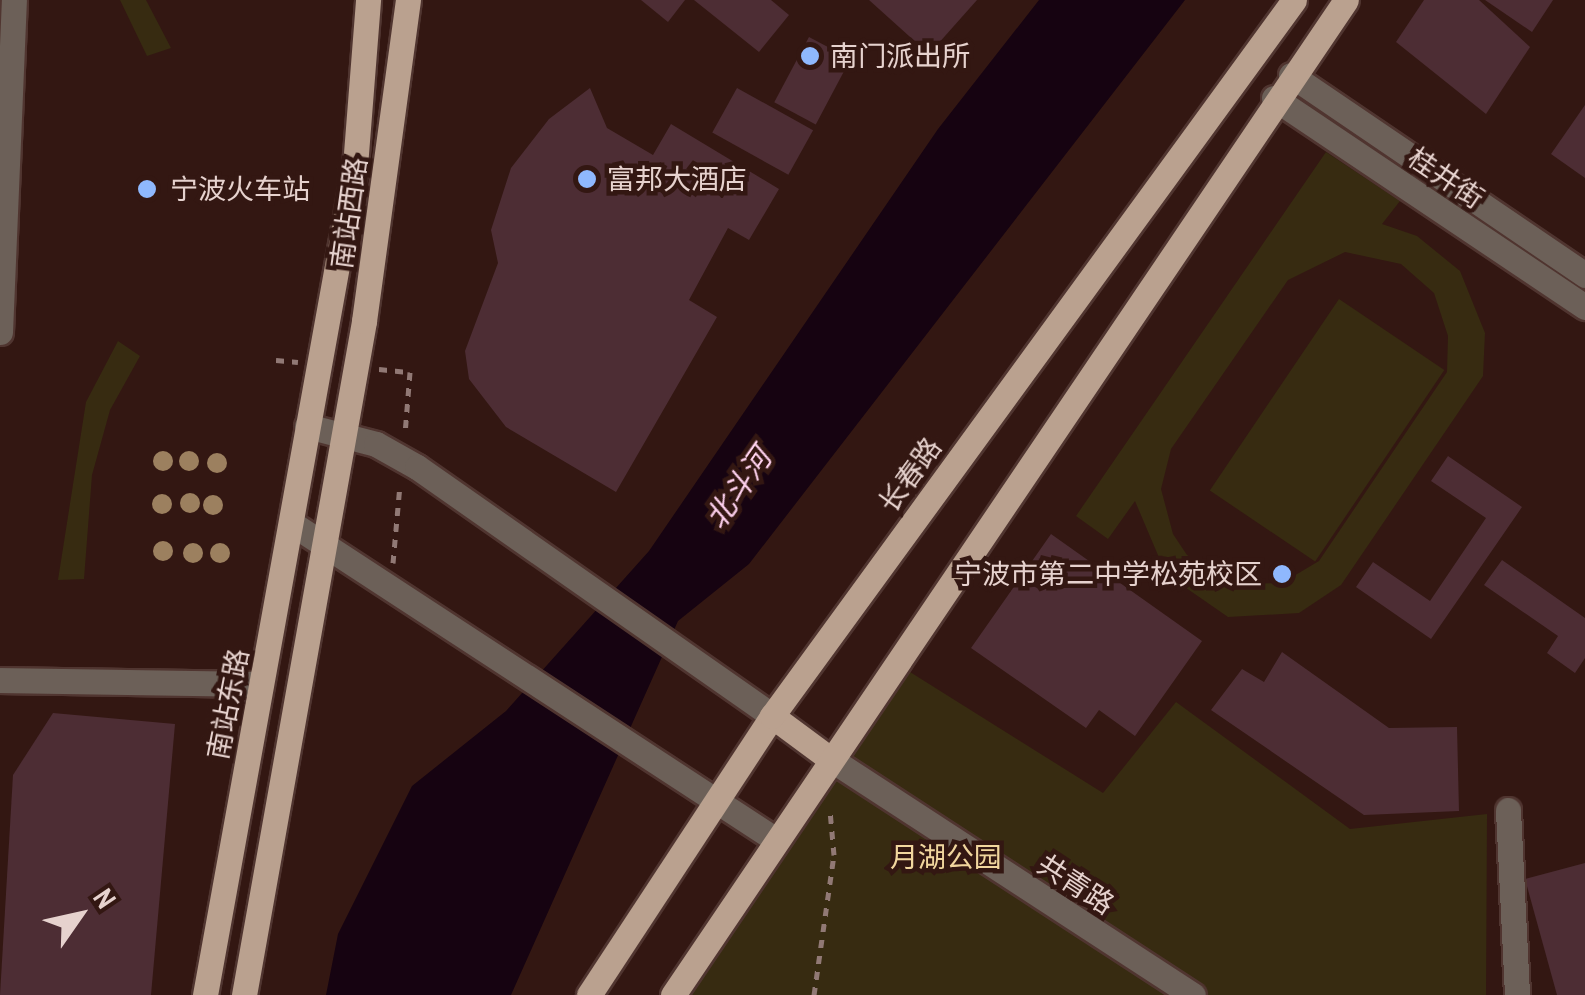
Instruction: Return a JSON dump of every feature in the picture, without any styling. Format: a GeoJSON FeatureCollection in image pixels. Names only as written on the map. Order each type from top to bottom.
{"type":"FeatureCollection","features":[{"type":"Feature","properties":{"kind":"main road","name":"南站西路"},"geometry":{"type":"LineString","coordinates":[[308,426],[355,166],[368,0]]}},
{"type":"Feature","properties":{"kind":"main road","name":"南站西路"},"geometry":{"type":"LineString","coordinates":[[343,433],[408,0]]}},
{"type":"Feature","properties":{"kind":"main road","name":"长春路"},"geometry":{"type":"LineString","coordinates":[[589,995],[772,716],[1294,0]]}},
{"type":"Feature","properties":{"kind":"main road"},"geometry":{"type":"LineString","coordinates":[[673,995],[826,756],[1274,98],[1346,0]]}},
{"type":"Feature","properties":{"kind":"main road","name":"南站东路"},"geometry":{"type":"LineString","coordinates":[[205,995],[294,525],[308,426]]}},
{"type":"Feature","properties":{"kind":"main road"},"geometry":{"type":"LineString","coordinates":[[244,995],[343,433]]}},
{"type":"Feature","properties":{"kind":"main road"},"geometry":{"type":"LineString","coordinates":[[772,716],[826,756]]}},
{"type":"Feature","properties":{"kind":"street"},"geometry":{"type":"LineString","coordinates":[[0,332],[14,0]]}},
{"type":"Feature","properties":{"kind":"street","name":"桂井街"},"geometry":{"type":"LineString","coordinates":[[1291,75],[1585,275]]}},
{"type":"Feature","properties":{"kind":"street","name":"桂井街"},"geometry":{"type":"LineString","coordinates":[[1274,98],[1585,307]]}},
{"type":"Feature","properties":{"kind":"street"},"geometry":{"type":"LineString","coordinates":[[308,426],[343,433],[417,468],[772,716]]}},
{"type":"Feature","properties":{"kind":"street"},"geometry":{"type":"LineString","coordinates":[[294,525],[714,804],[773,838]]}},
{"type":"Feature","properties":{"kind":"street"},"geometry":{"type":"LineString","coordinates":[[0,680],[261,684]]}},
{"type":"Feature","properties":{"kind":"street","name":"共青路"},"geometry":{"type":"LineString","coordinates":[[826,756],[1193,995]]}},
{"type":"Feature","properties":{"kind":"street"},"geometry":{"type":"LineString","coordinates":[[1508,810],[1517,995]]}},
{"type":"Feature","properties":{"kind":"path"},"geometry":{"type":"LineString","coordinates":[[814,995],[834,855],[830,807]]}},
{"type":"Feature","properties":{"kind":"green space"},"geometry":{"type":"Polygon","coordinates":[[[120,0],[146,0],[171,48],[147,56],[120,0]]]}},
{"type":"Feature","properties":{"kind":"green space"},"geometry":{"type":"Polygon","coordinates":[[[1326,152],[1400,201],[1382,224],[1417,236],[1460,271],[1485,333],[1483,376],[1341,585],[1299,613],[1228,617],[1166,574],[1135,501],[1108,539],[1076,516],[1326,152]],[[1345,252],[1288,280],[1171,449],[1161,489],[1173,534],[1187,555],[1235,584],[1282,583],[1319,561],[1447,372],[1448,336],[1434,293],[1401,264],[1345,252]]]}},
{"type":"Feature","properties":{"kind":"green space"},"geometry":{"type":"Polygon","coordinates":[[[1339,299],[1444,370],[1315,562],[1210,491],[1339,299]]]}},
{"type":"Feature","properties":{"kind":"green space"},"geometry":{"type":"Polygon","coordinates":[[[118,341],[140,356],[110,410],[92,475],[84,579],[58,580],[86,402],[118,341]]]}},
{"type":"Feature","properties":{"kind":"green space","name":"月湖公园"},"geometry":{"type":"Polygon","coordinates":[[[910,672],[1103,793],[1176,702],[1350,829],[1487,814],[1486,995],[690,995],[910,672]]]}},
{"type":"Feature","properties":{"kind":"water","name":"北斗河"},"geometry":{"type":"Polygon","coordinates":[[[1039,0],[1185,0],[749,564],[678,621],[511,995],[326,995],[338,934],[412,786],[506,711],[649,551],[938,129],[1039,0]]]}},
{"type":"Feature","properties":{"kind":"building"},"geometry":{"type":"Polygon","coordinates":[[[641,0],[685,0],[668,22],[641,0]]]}},
{"type":"Feature","properties":{"kind":"building"},"geometry":{"type":"Polygon","coordinates":[[[694,0],[771,0],[789,15],[759,52],[694,0]]]}},
{"type":"Feature","properties":{"kind":"building"},"geometry":{"type":"Polygon","coordinates":[[[869,0],[977,0],[929,54],[869,0]]]}},
{"type":"Feature","properties":{"kind":"building"},"geometry":{"type":"Polygon","coordinates":[[[1424,0],[1479,0],[1530,47],[1486,114],[1396,42],[1424,0]]]}},
{"type":"Feature","properties":{"kind":"building"},"geometry":{"type":"Polygon","coordinates":[[[1485,0],[1553,0],[1532,32],[1485,0]]]}},
{"type":"Feature","properties":{"kind":"building"},"geometry":{"type":"Polygon","coordinates":[[[809,37],[850,59],[816,124],[774,102],[809,37]]]}},
{"type":"Feature","properties":{"kind":"building"},"geometry":{"type":"Polygon","coordinates":[[[590,88],[607,128],[653,155],[671,124],[779,189],[749,240],[728,228],[689,300],[717,317],[616,492],[506,427],[469,379],[465,351],[498,263],[491,230],[511,168],[549,119],[590,88]]]}},
{"type":"Feature","properties":{"kind":"building"},"geometry":{"type":"Polygon","coordinates":[[[737,88],[813,130],[788,175],[712,133],[737,88]]]}},
{"type":"Feature","properties":{"kind":"building"},"geometry":{"type":"Polygon","coordinates":[[[1585,105],[1585,178],[1551,154],[1585,105]]]}},
{"type":"Feature","properties":{"kind":"building"},"geometry":{"type":"Polygon","coordinates":[[[1448,456],[1522,507],[1431,639],[1356,587],[1373,562],[1430,601],[1486,518],[1431,481],[1448,456]]]}},
{"type":"Feature","properties":{"kind":"building"},"geometry":{"type":"Polygon","coordinates":[[[1051,534],[1202,641],[1135,736],[1099,710],[1086,728],[971,648],[1051,534]]]}},
{"type":"Feature","properties":{"kind":"building"},"geometry":{"type":"Polygon","coordinates":[[[1502,560],[1585,618],[1585,658],[1575,673],[1547,653],[1558,636],[1484,585],[1502,560]]]}},
{"type":"Feature","properties":{"kind":"building"},"geometry":{"type":"Polygon","coordinates":[[[1282,652],[1389,728],[1457,727],[1459,811],[1364,815],[1211,710],[1242,669],[1264,682],[1282,652]]]}},
{"type":"Feature","properties":{"kind":"building"},"geometry":{"type":"Polygon","coordinates":[[[53,713],[175,724],[151,995],[0,995],[13,775],[53,713]]]}},
{"type":"Feature","properties":{"kind":"building"},"geometry":{"type":"Polygon","coordinates":[[[1585,863],[1585,995],[1557,995],[1525,879],[1585,863]]]}},
{"type":"Feature","properties":{"kind":"place","name":"南门派出所"},"geometry":{"type":"Point","coordinates":[810,56]}},
{"type":"Feature","properties":{"kind":"place","name":"富邦大酒店"},"geometry":{"type":"Point","coordinates":[587,179]}},
{"type":"Feature","properties":{"kind":"place","name":"宁波火车站"},"geometry":{"type":"Point","coordinates":[147,189]}},
{"type":"Feature","properties":{"kind":"place","name":"宁波市第二中学松苑校区"},"geometry":{"type":"Point","coordinates":[1282,574]}}]}
